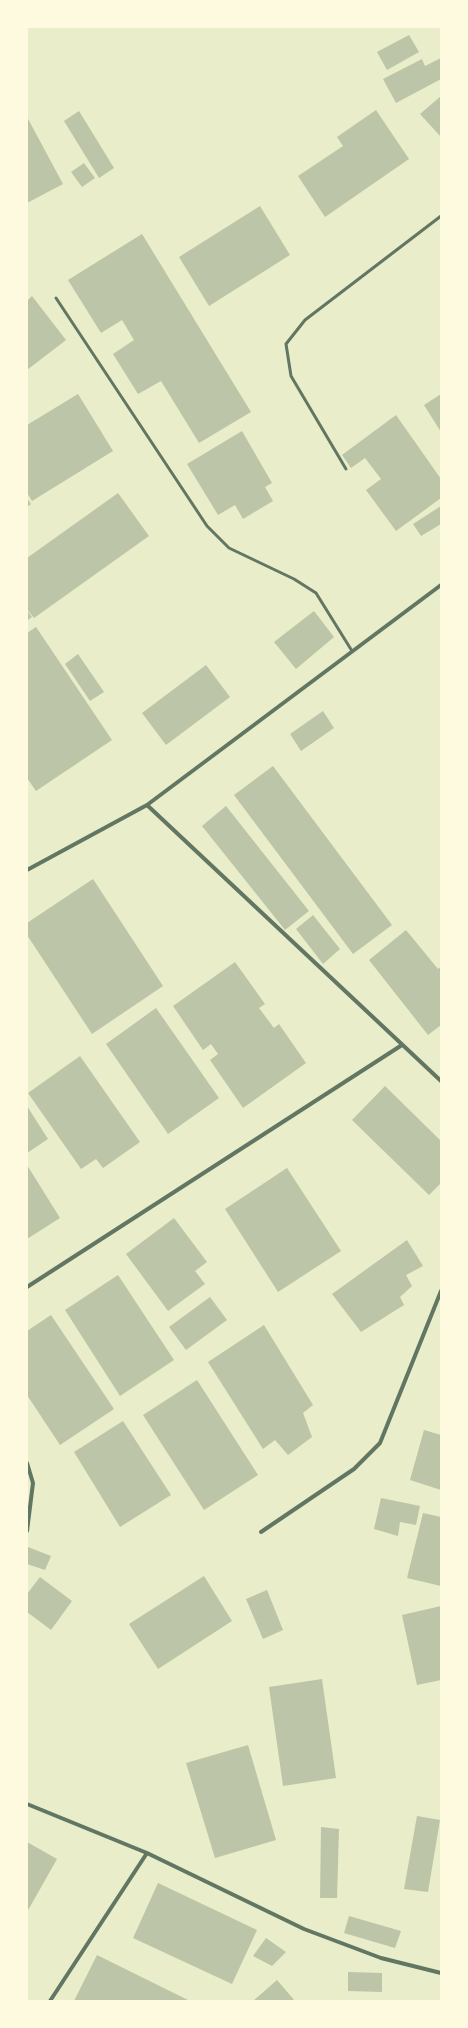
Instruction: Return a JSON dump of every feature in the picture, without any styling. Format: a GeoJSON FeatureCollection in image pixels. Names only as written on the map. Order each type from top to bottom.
{"type":"FeatureCollection","features":[{"type":"Feature","properties":{"kind":"street"},"geometry":{"type":"LineString","coordinates":[[28,869],[147,805],[441,585]]}},
{"type":"Feature","properties":{"kind":"street"},"geometry":{"type":"LineString","coordinates":[[147,805],[441,1081]]}},
{"type":"Feature","properties":{"kind":"street"},"geometry":{"type":"LineString","coordinates":[[27,1287],[402,1045]]}},
{"type":"Feature","properties":{"kind":"street"},"geometry":{"type":"LineString","coordinates":[[261,1532],[354,1469],[380,1443],[441,1291]]}},
{"type":"Feature","properties":{"kind":"street"},"geometry":{"type":"LineString","coordinates":[[27,1463],[33,1484],[27,1531]]}},
{"type":"Feature","properties":{"kind":"street"},"geometry":{"type":"LineString","coordinates":[[27,1804],[147,1852],[304,1929],[381,1958],[441,1973]]}},
{"type":"Feature","properties":{"kind":"street"},"geometry":{"type":"LineString","coordinates":[[50,2001],[147,1852]]}},
{"type":"Feature","properties":{"kind":"lane"},"geometry":{"type":"LineString","coordinates":[[346,469],[291,376],[286,344],[305,320],[441,216]]}},
{"type":"Feature","properties":{"kind":"lane"},"geometry":{"type":"LineString","coordinates":[[56,298],[207,526],[229,548],[294,579],[316,593],[352,651]]}},
{"type":"Feature","properties":{"kind":"building"},"geometry":{"type":"Polygon","coordinates":[[[409,35],[419,52],[387,70],[377,52],[409,35]]]}},
{"type":"Feature","properties":{"kind":"building"},"geometry":{"type":"Polygon","coordinates":[[[441,58],[441,79],[396,103],[383,79],[422,59],[425,66],[441,58]]]}},
{"type":"Feature","properties":{"kind":"building"},"geometry":{"type":"Polygon","coordinates":[[[441,96],[441,137],[420,114],[441,96]]]}},
{"type":"Feature","properties":{"kind":"building"},"geometry":{"type":"Polygon","coordinates":[[[376,110],[409,159],[325,217],[298,176],[343,146],[337,137],[376,110]]]}},
{"type":"Feature","properties":{"kind":"building"},"geometry":{"type":"Polygon","coordinates":[[[79,111],[114,168],[99,178],[64,121],[79,111]]]}},
{"type":"Feature","properties":{"kind":"building"},"geometry":{"type":"Polygon","coordinates":[[[27,117],[63,184],[27,203],[27,117]]]}},
{"type":"Feature","properties":{"kind":"building"},"geometry":{"type":"Polygon","coordinates":[[[84,163],[95,178],[82,187],[71,172],[84,163]]]}},
{"type":"Feature","properties":{"kind":"building"},"geometry":{"type":"Polygon","coordinates":[[[260,206],[290,255],[209,306],[179,257],[260,206]]]}},
{"type":"Feature","properties":{"kind":"building"},"geometry":{"type":"Polygon","coordinates":[[[142,234],[251,412],[199,443],[161,381],[138,394],[113,354],[134,340],[122,320],[101,333],[68,280],[142,234]]]}},
{"type":"Feature","properties":{"kind":"building"},"geometry":{"type":"Polygon","coordinates":[[[32,296],[66,340],[27,370],[27,301],[32,296]]]}},
{"type":"Feature","properties":{"kind":"building"},"geometry":{"type":"Polygon","coordinates":[[[78,394],[113,451],[32,501],[27,493],[27,425],[78,394]]]}},
{"type":"Feature","properties":{"kind":"building"},"geometry":{"type":"Polygon","coordinates":[[[441,394],[441,432],[424,405],[441,394]]]}},
{"type":"Feature","properties":{"kind":"building"},"geometry":{"type":"Polygon","coordinates":[[[396,415],[441,479],[441,498],[396,531],[366,490],[381,479],[365,458],[351,468],[342,455],[396,415]]]}},
{"type":"Feature","properties":{"kind":"building"},"geometry":{"type":"Polygon","coordinates":[[[242,431],[272,483],[265,487],[273,501],[243,519],[235,505],[218,515],[187,464],[242,431]]]}},
{"type":"Feature","properties":{"kind":"building"},"geometry":{"type":"Polygon","coordinates":[[[118,493],[149,536],[34,618],[27,609],[27,558],[118,493]]]}},
{"type":"Feature","properties":{"kind":"building"},"geometry":{"type":"Polygon","coordinates":[[[27,498],[31,504],[27,507],[27,498]]]}},
{"type":"Feature","properties":{"kind":"building"},"geometry":{"type":"Polygon","coordinates":[[[441,506],[441,524],[421,536],[413,524],[441,506]]]}},
{"type":"Feature","properties":{"kind":"building"},"geometry":{"type":"Polygon","coordinates":[[[27,610],[32,617],[27,621],[27,610]]]}},
{"type":"Feature","properties":{"kind":"building"},"geometry":{"type":"Polygon","coordinates":[[[314,611],[334,637],[296,669],[274,642],[314,611]]]}},
{"type":"Feature","properties":{"kind":"building"},"geometry":{"type":"Polygon","coordinates":[[[36,627],[112,740],[36,791],[27,778],[27,633],[36,627]]]}},
{"type":"Feature","properties":{"kind":"building"},"geometry":{"type":"Polygon","coordinates":[[[78,654],[104,692],[90,701],[65,664],[78,654]]]}},
{"type":"Feature","properties":{"kind":"building"},"geometry":{"type":"Polygon","coordinates":[[[206,665],[230,697],[166,745],[142,713],[206,665]]]}},
{"type":"Feature","properties":{"kind":"building"},"geometry":{"type":"Polygon","coordinates":[[[323,711],[334,728],[301,751],[290,734],[323,711]]]}},
{"type":"Feature","properties":{"kind":"building"},"geometry":{"type":"Polygon","coordinates":[[[273,766],[392,925],[353,954],[234,795],[273,766]]]}},
{"type":"Feature","properties":{"kind":"building"},"geometry":{"type":"Polygon","coordinates":[[[226,806],[309,911],[285,930],[202,826],[226,806]]]}},
{"type":"Feature","properties":{"kind":"building"},"geometry":{"type":"Polygon","coordinates":[[[93,879],[163,986],[92,1034],[27,935],[27,923],[93,879]]]}},
{"type":"Feature","properties":{"kind":"building"},"geometry":{"type":"Polygon","coordinates":[[[313,915],[340,949],[323,964],[296,929],[313,915]]]}},
{"type":"Feature","properties":{"kind":"building"},"geometry":{"type":"Polygon","coordinates":[[[406,930],[438,969],[441,967],[441,1025],[428,1035],[369,960],[406,930]]]}},
{"type":"Feature","properties":{"kind":"building"},"geometry":{"type":"Polygon","coordinates":[[[235,962],[265,1004],[259,1008],[274,1028],[279,1024],[306,1063],[243,1108],[210,1060],[218,1054],[211,1044],[203,1050],[173,1006],[235,962]]]}},
{"type":"Feature","properties":{"kind":"building"},"geometry":{"type":"Polygon","coordinates":[[[156,1008],[219,1098],[168,1134],[106,1044],[156,1008]]]}},
{"type":"Feature","properties":{"kind":"building"},"geometry":{"type":"Polygon","coordinates":[[[80,1056],[140,1142],[103,1168],[96,1159],[81,1169],[28,1093],[80,1056]]]}},
{"type":"Feature","properties":{"kind":"building"},"geometry":{"type":"Polygon","coordinates":[[[385,1086],[441,1141],[441,1183],[429,1195],[352,1120],[385,1086]]]}},
{"type":"Feature","properties":{"kind":"building"},"geometry":{"type":"Polygon","coordinates":[[[27,1106],[48,1139],[27,1153],[27,1106]]]}},
{"type":"Feature","properties":{"kind":"building"},"geometry":{"type":"Polygon","coordinates":[[[27,1165],[60,1218],[27,1239],[27,1165]]]}},
{"type":"Feature","properties":{"kind":"building"},"geometry":{"type":"Polygon","coordinates":[[[287,1168],[341,1251],[278,1292],[225,1209],[287,1168]]]}},
{"type":"Feature","properties":{"kind":"building"},"geometry":{"type":"Polygon","coordinates":[[[174,1218],[207,1262],[195,1271],[205,1284],[168,1311],[126,1254],[174,1218]]]}},
{"type":"Feature","properties":{"kind":"building"},"geometry":{"type":"Polygon","coordinates":[[[407,1240],[423,1266],[406,1275],[412,1286],[400,1297],[404,1305],[361,1332],[332,1294],[407,1240]]]}},
{"type":"Feature","properties":{"kind":"building"},"geometry":{"type":"Polygon","coordinates":[[[118,1275],[174,1360],[120,1396],[65,1310],[118,1275]]]}},
{"type":"Feature","properties":{"kind":"building"},"geometry":{"type":"Polygon","coordinates":[[[210,1297],[227,1320],[186,1350],[169,1327],[210,1297]]]}},
{"type":"Feature","properties":{"kind":"building"},"geometry":{"type":"Polygon","coordinates":[[[51,1315],[114,1409],[60,1445],[27,1395],[27,1331],[51,1315]]]}},
{"type":"Feature","properties":{"kind":"building"},"geometry":{"type":"Polygon","coordinates":[[[264,1325],[313,1405],[303,1413],[312,1437],[288,1455],[275,1440],[263,1449],[208,1362],[264,1325]]]}},
{"type":"Feature","properties":{"kind":"building"},"geometry":{"type":"Polygon","coordinates":[[[197,1380],[258,1475],[204,1510],[143,1415],[197,1380]]]}},
{"type":"Feature","properties":{"kind":"building"},"geometry":{"type":"Polygon","coordinates":[[[123,1421],[171,1495],[120,1527],[74,1452],[123,1421]]]}},
{"type":"Feature","properties":{"kind":"building"},"geometry":{"type":"Polygon","coordinates":[[[424,1430],[441,1435],[441,1490],[410,1480],[424,1430]]]}},
{"type":"Feature","properties":{"kind":"building"},"geometry":{"type":"Polygon","coordinates":[[[381,1498],[420,1506],[416,1525],[400,1522],[398,1536],[374,1529],[381,1498]]]}},
{"type":"Feature","properties":{"kind":"building"},"geometry":{"type":"Polygon","coordinates":[[[423,1513],[441,1517],[441,1586],[407,1578],[423,1513]]]}},
{"type":"Feature","properties":{"kind":"building"},"geometry":{"type":"Polygon","coordinates":[[[28,1547],[51,1556],[45,1570],[27,1564],[28,1547]]]}},
{"type":"Feature","properties":{"kind":"building"},"geometry":{"type":"Polygon","coordinates":[[[204,1576],[232,1621],[158,1669],[129,1624],[204,1576]]]}},
{"type":"Feature","properties":{"kind":"building"},"geometry":{"type":"Polygon","coordinates":[[[40,1577],[72,1601],[51,1630],[27,1612],[27,1594],[40,1577]]]}},
{"type":"Feature","properties":{"kind":"building"},"geometry":{"type":"Polygon","coordinates":[[[267,1590],[283,1630],[263,1639],[246,1599],[267,1590]]]}},
{"type":"Feature","properties":{"kind":"building"},"geometry":{"type":"Polygon","coordinates":[[[441,1606],[441,1680],[417,1685],[402,1615],[441,1606]]]}},
{"type":"Feature","properties":{"kind":"building"},"geometry":{"type":"Polygon","coordinates":[[[322,1679],[336,1778],[283,1786],[269,1687],[322,1679]]]}},
{"type":"Feature","properties":{"kind":"building"},"geometry":{"type":"Polygon","coordinates":[[[248,1745],[276,1840],[215,1858],[186,1763],[248,1745]]]}},
{"type":"Feature","properties":{"kind":"building"},"geometry":{"type":"Polygon","coordinates":[[[417,1816],[440,1820],[428,1892],[404,1889],[417,1816]]]}},
{"type":"Feature","properties":{"kind":"building"},"geometry":{"type":"Polygon","coordinates":[[[321,1827],[339,1829],[337,1898],[320,1898],[321,1827]]]}},
{"type":"Feature","properties":{"kind":"building"},"geometry":{"type":"Polygon","coordinates":[[[27,1842],[57,1859],[27,1912],[27,1842]]]}},
{"type":"Feature","properties":{"kind":"building"},"geometry":{"type":"Polygon","coordinates":[[[158,1883],[257,1930],[232,1984],[133,1938],[158,1883]]]}},
{"type":"Feature","properties":{"kind":"building"},"geometry":{"type":"Polygon","coordinates":[[[349,1916],[401,1931],[395,1948],[344,1933],[349,1916]]]}},
{"type":"Feature","properties":{"kind":"building"},"geometry":{"type":"Polygon","coordinates":[[[266,1938],[286,1952],[272,1966],[253,1956],[266,1938]]]}},
{"type":"Feature","properties":{"kind":"building"},"geometry":{"type":"Polygon","coordinates":[[[97,1955],[190,2001],[74,2001],[97,1955]]]}},
{"type":"Feature","properties":{"kind":"building"},"geometry":{"type":"Polygon","coordinates":[[[348,1972],[382,1973],[382,1992],[348,1991],[348,1972]]]}},
{"type":"Feature","properties":{"kind":"building"},"geometry":{"type":"Polygon","coordinates":[[[277,1980],[295,2001],[253,2001],[277,1980]]]}}]}
